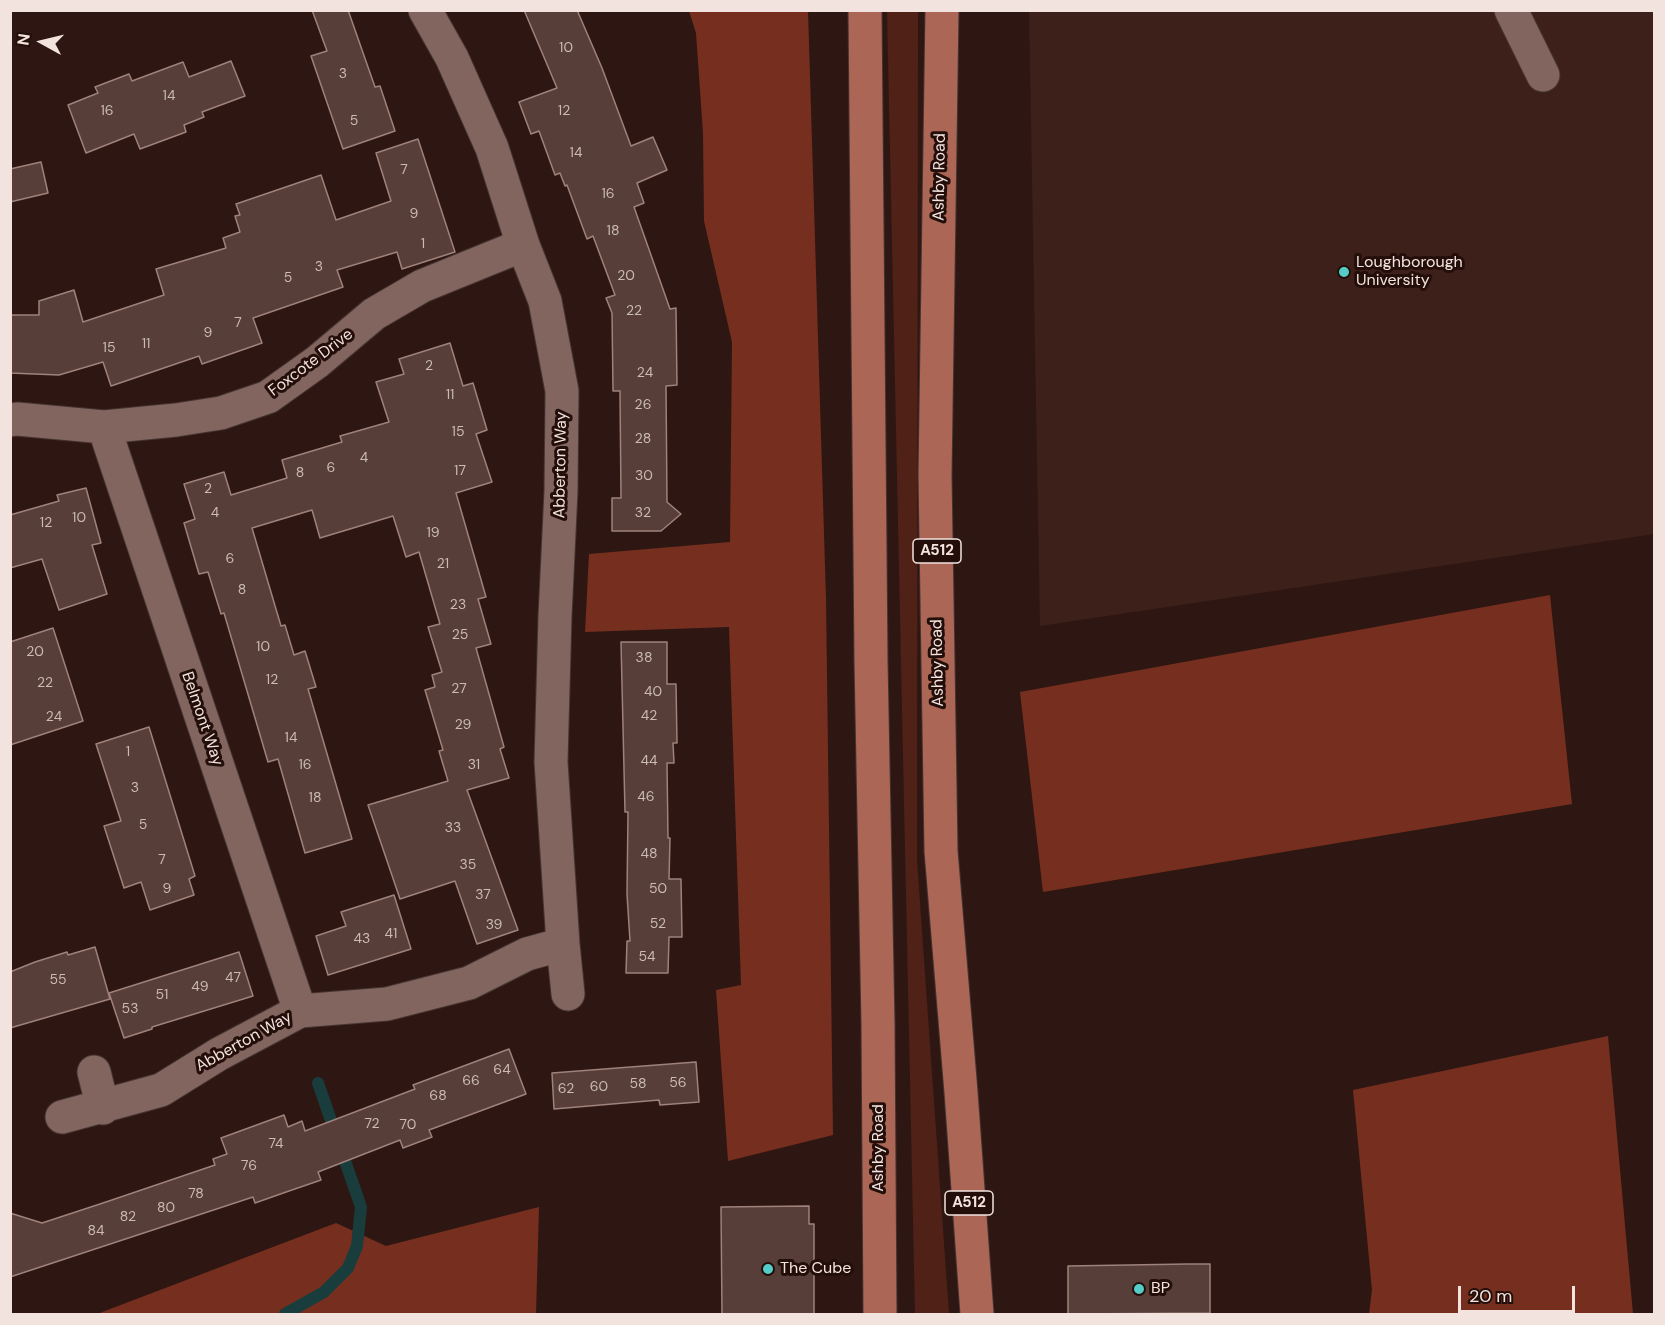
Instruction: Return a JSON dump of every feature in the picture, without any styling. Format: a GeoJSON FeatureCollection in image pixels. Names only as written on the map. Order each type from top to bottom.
{"type":"FeatureCollection","features":[{"type":"Feature","properties":{"kind":"main road","name":"Ashby Road"},"geometry":{"type":"LineString","coordinates":[[865,10],[880,1314]]}},
{"type":"Feature","properties":{"kind":"main road","name":"Ashby Road"},"geometry":{"type":"LineString","coordinates":[[942,10],[935,475],[941,850],[977,1314]]}},
{"type":"Feature","properties":{"kind":"street","name":"Abberton Way"},"geometry":{"type":"LineString","coordinates":[[425,10],[452,58],[492,148],[523,245],[545,301],[562,391],[561,491],[551,762],[568,994]]}},
{"type":"Feature","properties":{"kind":"street"},"geometry":{"type":"LineString","coordinates":[[1511,10],[1543,75]]}},
{"type":"Feature","properties":{"kind":"street","name":"Foxcote Drive"},"geometry":{"type":"LineString","coordinates":[[10,420],[104,427],[220,413],[268,397],[317,362],[374,314],[412,291],[523,245]]}},
{"type":"Feature","properties":{"kind":"street","name":"Belmont Way"},"geometry":{"type":"LineString","coordinates":[[104,427],[300,1011]]}},
{"type":"Feature","properties":{"kind":"street","name":"Abberton Way"},"geometry":{"type":"LineString","coordinates":[[62,1117],[103,1108],[161,1090],[219,1054],[300,1011],[387,1004],[469,983],[527,954],[563,944]]}},
{"type":"Feature","properties":{"kind":"street"},"geometry":{"type":"LineString","coordinates":[[94,1072],[103,1108]]}},
{"type":"Feature","properties":{"kind":"shaded area"},"geometry":{"type":"Polygon","coordinates":[[[689,11],[808,11],[826,599],[833,1135],[728,1161],[716,990],[741,985],[729,627],[585,632],[589,554],[730,542],[732,342],[704,221],[703,133],[696,33],[689,11]]]}},
{"type":"Feature","properties":{"kind":"shaded area"},"geometry":{"type":"Polygon","coordinates":[[[887,11],[918,11],[917,860],[949,1314],[915,1314],[887,11]]]}},
{"type":"Feature","properties":{"kind":"shaded area","name":"Loughborough University"},"geometry":{"type":"Polygon","coordinates":[[[1029,11],[1654,11],[1654,534],[1040,626],[1029,11]]]}},
{"type":"Feature","properties":{"kind":"shaded area"},"geometry":{"type":"Polygon","coordinates":[[[1550,595],[1572,804],[1043,892],[1020,692],[1550,595]]]}},
{"type":"Feature","properties":{"kind":"shaded area"},"geometry":{"type":"Polygon","coordinates":[[[1608,1036],[1633,1314],[1369,1314],[1372,1290],[1353,1090],[1608,1036]]]}},
{"type":"Feature","properties":{"kind":"shaded area"},"geometry":{"type":"Polygon","coordinates":[[[539,1207],[536,1314],[97,1314],[336,1223],[386,1246],[539,1207]]]}},
{"type":"Feature","properties":{"kind":"building"},"geometry":{"type":"Polygon","coordinates":[[[312,10],[348,10],[375,87],[380,86],[395,131],[343,149],[311,56],[327,51],[312,10]]]}},
{"type":"Feature","properties":{"kind":"building"},"geometry":{"type":"Polygon","coordinates":[[[524,10],[577,10],[602,68],[631,146],[653,137],[667,170],[637,183],[644,203],[634,207],[670,309],[676,308],[677,385],[666,386],[667,502],[681,514],[661,531],[612,531],[612,498],[621,498],[620,391],[613,391],[612,313],[606,298],[615,295],[593,236],[587,239],[567,185],[565,186],[560,173],[555,175],[539,131],[531,134],[519,102],[557,88],[524,10]]]}},
{"type":"Feature","properties":{"kind":"building"},"geometry":{"type":"Polygon","coordinates":[[[231,61],[245,96],[202,112],[204,117],[184,125],[186,132],[140,149],[134,134],[86,153],[68,105],[98,93],[95,87],[129,74],[132,81],[183,62],[189,77],[231,61]]]}},
{"type":"Feature","properties":{"kind":"building"},"geometry":{"type":"Polygon","coordinates":[[[418,139],[455,252],[402,269],[397,252],[337,270],[343,287],[253,318],[262,343],[202,364],[199,356],[111,386],[103,362],[59,375],[10,373],[10,315],[39,315],[39,301],[74,290],[83,322],[164,295],[156,269],[226,248],[223,238],[240,232],[235,216],[240,215],[236,204],[321,175],[336,220],[391,201],[376,153],[418,139]]]}},
{"type":"Feature","properties":{"kind":"building"},"geometry":{"type":"Polygon","coordinates":[[[41,162],[48,193],[10,202],[10,169],[41,162]]]}},
{"type":"Feature","properties":{"kind":"building"},"geometry":{"type":"Polygon","coordinates":[[[450,343],[463,386],[473,383],[487,430],[476,434],[492,482],[456,493],[486,597],[478,599],[491,644],[476,648],[504,747],[500,749],[509,778],[467,790],[518,930],[477,944],[455,881],[400,899],[368,805],[448,781],[439,751],[443,750],[425,690],[435,687],[432,675],[442,672],[428,627],[440,624],[419,552],[406,557],[393,516],[320,538],[312,510],[252,528],[281,626],[285,625],[294,655],[305,651],[316,687],[308,689],[352,839],[305,853],[278,759],[268,762],[224,613],[221,614],[208,572],[199,574],[184,523],[195,519],[184,484],[224,472],[231,495],[287,478],[282,460],[342,442],[340,436],[389,422],[376,382],[404,374],[399,359],[450,343]]]}},
{"type":"Feature","properties":{"kind":"building"},"geometry":{"type":"Polygon","coordinates":[[[86,488],[101,543],[92,545],[107,594],[59,610],[42,559],[10,568],[10,515],[59,501],[57,495],[86,488]]]}},
{"type":"Feature","properties":{"kind":"building"},"geometry":{"type":"Polygon","coordinates":[[[53,628],[83,721],[10,745],[10,642],[53,628]]]}},
{"type":"Feature","properties":{"kind":"building"},"geometry":{"type":"Polygon","coordinates":[[[621,642],[667,642],[667,684],[676,684],[677,743],[673,743],[674,763],[667,763],[668,838],[670,838],[669,879],[681,879],[682,937],[669,937],[668,973],[626,973],[627,941],[630,941],[627,894],[628,812],[625,812],[621,642]]]}},
{"type":"Feature","properties":{"kind":"building"},"geometry":{"type":"Polygon","coordinates":[[[149,727],[195,876],[189,879],[194,895],[150,910],[141,882],[124,888],[104,826],[121,821],[96,744],[149,727]]]}},
{"type":"Feature","properties":{"kind":"building"},"geometry":{"type":"Polygon","coordinates":[[[394,895],[411,949],[328,975],[316,936],[346,926],[341,912],[394,895]]]}},
{"type":"Feature","properties":{"kind":"building"},"geometry":{"type":"Polygon","coordinates":[[[95,947],[110,999],[10,1028],[10,972],[67,952],[68,955],[95,947]]]}},
{"type":"Feature","properties":{"kind":"building"},"geometry":{"type":"Polygon","coordinates":[[[239,952],[253,996],[124,1038],[109,993],[239,952]]]}},
{"type":"Feature","properties":{"kind":"building"},"geometry":{"type":"Polygon","coordinates":[[[509,1049],[526,1094],[429,1130],[432,1137],[403,1148],[400,1140],[318,1172],[321,1180],[255,1203],[253,1197],[10,1277],[10,1213],[42,1223],[103,1203],[215,1165],[213,1159],[227,1154],[221,1138],[284,1115],[288,1127],[302,1121],[305,1131],[415,1089],[413,1085],[509,1049]]]}},
{"type":"Feature","properties":{"kind":"building"},"geometry":{"type":"Polygon","coordinates":[[[696,1062],[699,1102],[660,1105],[659,1100],[554,1109],[552,1073],[696,1062]]]}},
{"type":"Feature","properties":{"kind":"building","name":"The Cube"},"geometry":{"type":"Polygon","coordinates":[[[809,1206],[809,1224],[814,1224],[814,1314],[722,1314],[721,1207],[809,1206]]]}},
{"type":"Feature","properties":{"kind":"building","name":"BP"},"geometry":{"type":"Polygon","coordinates":[[[1210,1264],[1210,1313],[1068,1314],[1068,1266],[1210,1264]]]}},
{"type":"Feature","properties":{"kind":"waterway"},"geometry":{"type":"LineString","coordinates":[[285,1314],[324,1292],[348,1268],[357,1246],[361,1207],[318,1083]]}},
{"type":"Feature","properties":{"kind":"place","name":"Loughborough University"},"geometry":{"type":"Point","coordinates":[1344,272]}},
{"type":"Feature","properties":{"kind":"place","name":"The Cube"},"geometry":{"type":"Point","coordinates":[768,1269]}},
{"type":"Feature","properties":{"kind":"place","name":"BP"},"geometry":{"type":"Point","coordinates":[1139,1289]}}]}
